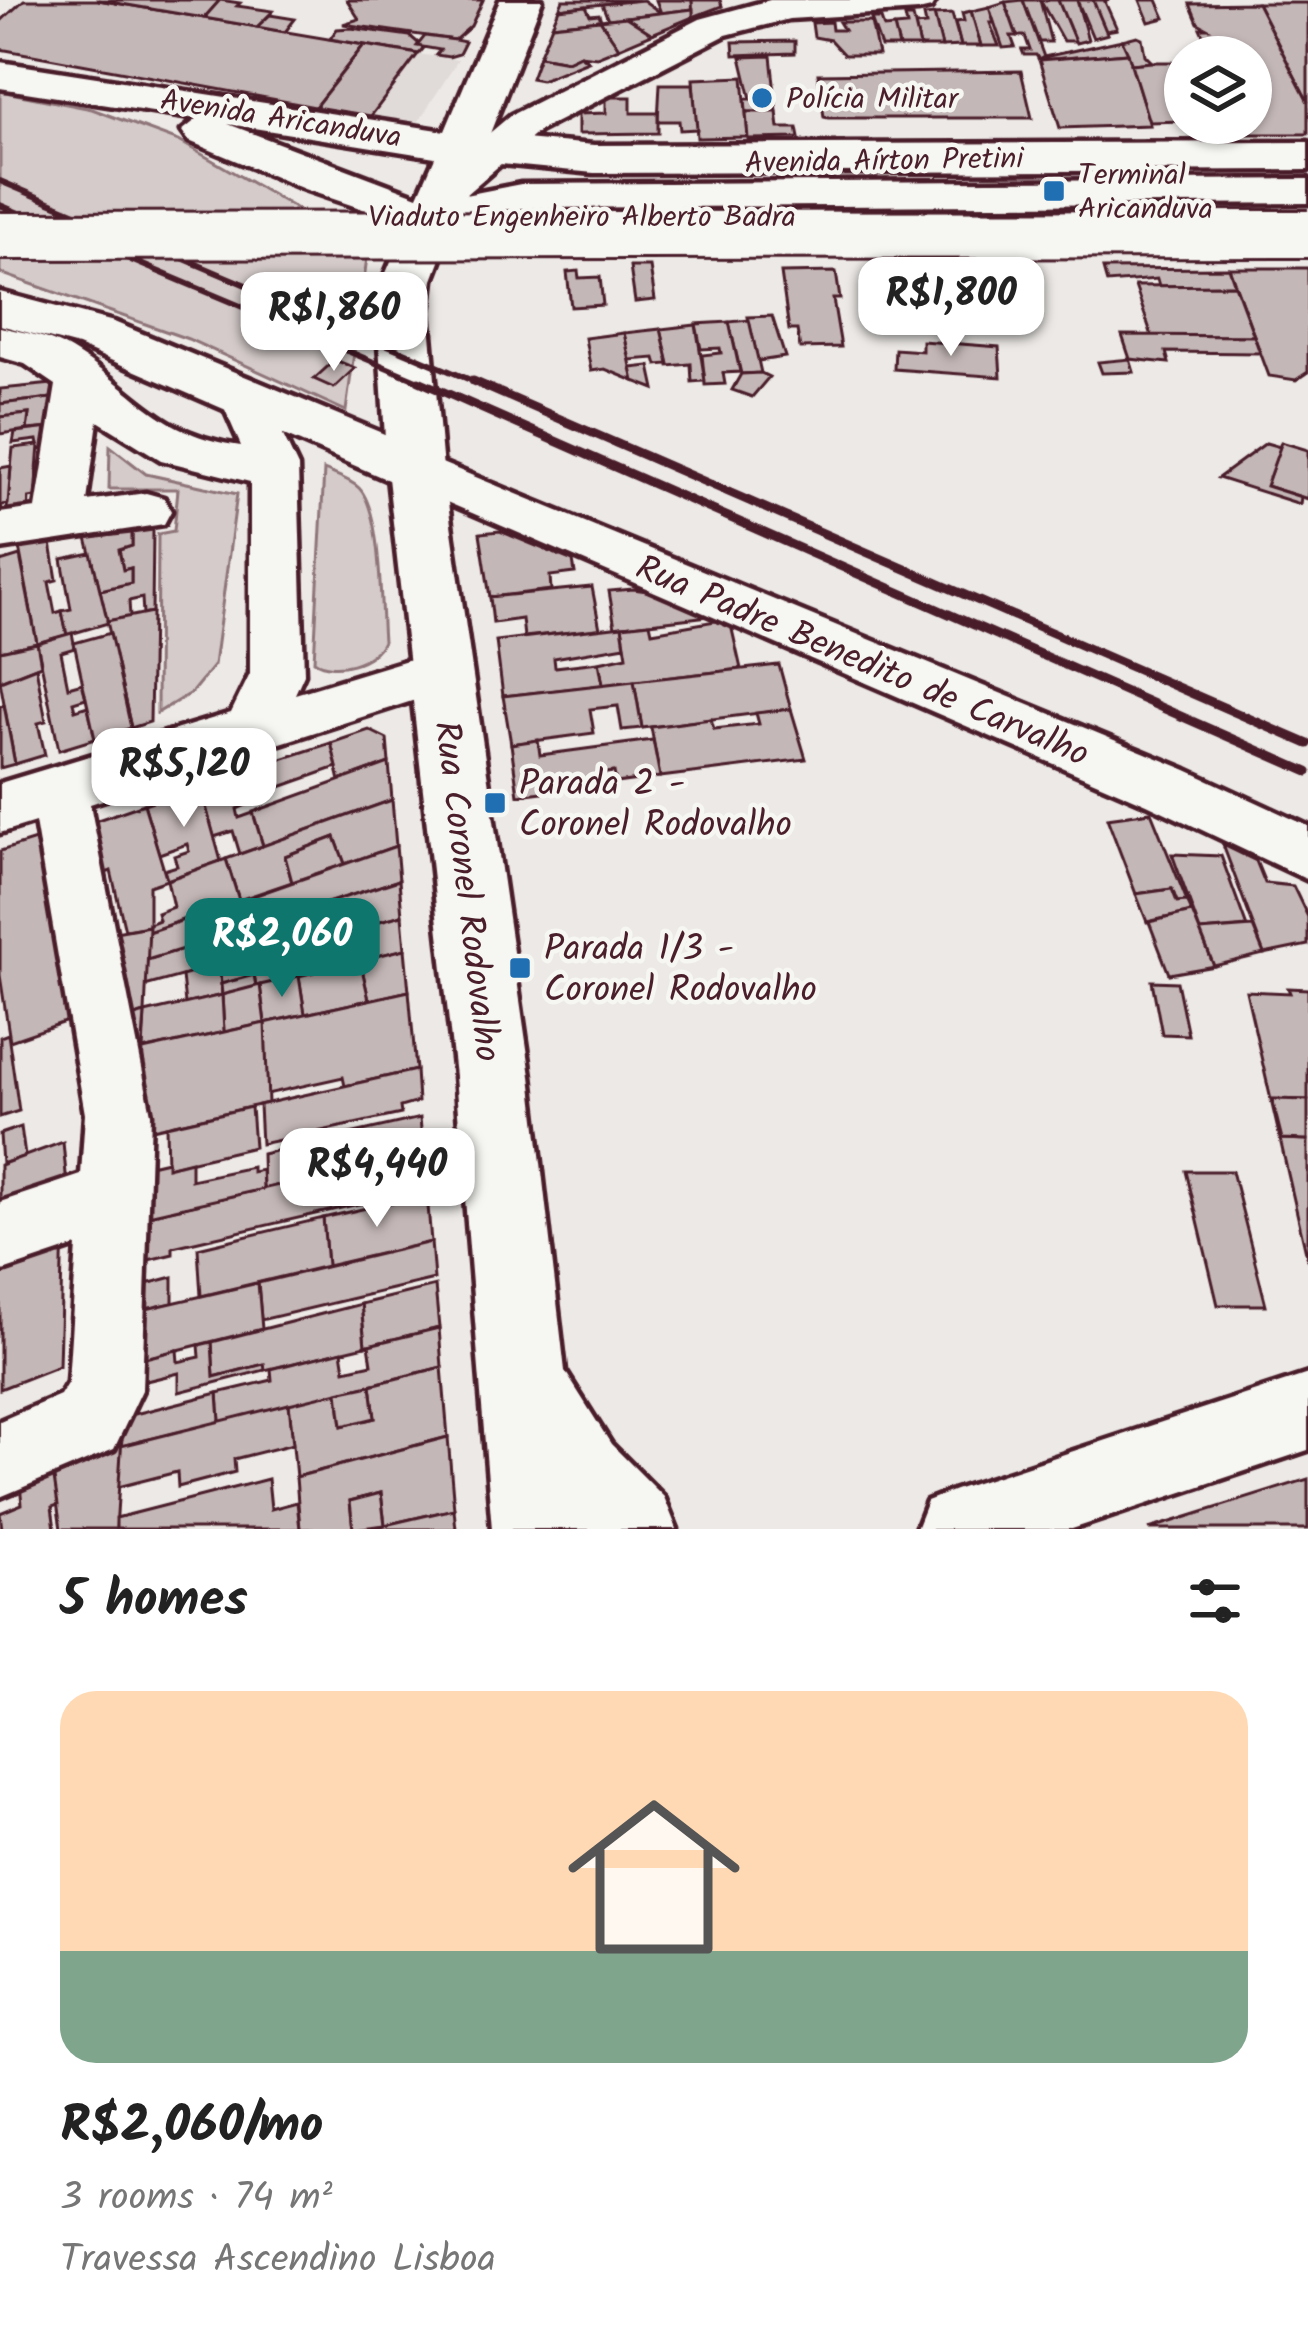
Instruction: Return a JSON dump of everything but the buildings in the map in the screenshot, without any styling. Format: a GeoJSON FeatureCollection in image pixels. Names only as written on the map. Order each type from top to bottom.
{"type":"FeatureCollection","features":[{"type":"Feature","properties":{"kind":"main road","name":"Rua Coronel Rodovalho"},"geometry":{"type":"LineString","coordinates":[[521,0],[485,88],[493,140],[436,206],[408,280],[403,312],[415,469],[493,1076],[537,1529]]}},
{"type":"Feature","properties":{"kind":"main road","name":"Avenida Aricanduva"},"geometry":{"type":"LineString","coordinates":[[0,75],[341,129],[493,140]]}},
{"type":"Feature","properties":{"kind":"main road","name":"Avenida Aricanduva"},"geometry":{"type":"LineString","coordinates":[[101,91],[166,113],[271,160],[436,206]]}},
{"type":"Feature","properties":{"kind":"main road"},"geometry":{"type":"LineString","coordinates":[[271,160],[292,145],[341,129]]}},
{"type":"Feature","properties":{"kind":"main road","name":"Avenida Aírton Pretini"},"geometry":{"type":"LineString","coordinates":[[493,140],[594,159],[1308,156]]}},
{"type":"Feature","properties":{"kind":"main road"},"geometry":{"type":"LineString","coordinates":[[436,206],[537,248],[577,253],[1308,249]]}},
{"type":"Feature","properties":{"kind":"main road","name":"Viaduto Engenheiro Alberto Badra"},"geometry":{"type":"LineString","coordinates":[[0,217],[1308,214]]}},
{"type":"Feature","properties":{"kind":"main road","name":"Viaduto Engenheiro Alberto Badra"},"geometry":{"type":"LineString","coordinates":[[0,236],[1308,234]]}},
{"type":"Feature","properties":{"kind":"main road"},"geometry":{"type":"LineString","coordinates":[[0,308],[96,334],[415,469]]}},
{"type":"Feature","properties":{"kind":"main road"},"geometry":{"type":"LineString","coordinates":[[524,1386],[579,1476],[632,1529]]}},
{"type":"Feature","properties":{"kind":"street"},"geometry":{"type":"LineString","coordinates":[[493,140],[585,89],[748,14],[918,0]]}},
{"type":"Feature","properties":{"kind":"street"},"geometry":{"type":"LineString","coordinates":[[594,159],[692,193]]}},
{"type":"Feature","properties":{"kind":"street"},"geometry":{"type":"LineString","coordinates":[[436,206],[499,198],[692,193],[1308,191]]}},
{"type":"Feature","properties":{"kind":"street"},"geometry":{"type":"LineString","coordinates":[[0,342],[35,348],[126,419],[171,446],[210,462],[274,467]]}},
{"type":"Feature","properties":{"kind":"street"},"geometry":{"type":"LineString","coordinates":[[0,374],[71,373]]}},
{"type":"Feature","properties":{"kind":"street"},"geometry":{"type":"LineString","coordinates":[[59,521],[71,373]]}},
{"type":"Feature","properties":{"kind":"street"},"geometry":{"type":"LineString","coordinates":[[243,398],[274,467],[277,705]]}},
{"type":"Feature","properties":{"kind":"street","name":"Rua Padre Benedito de Carvalho"},"geometry":{"type":"LineString","coordinates":[[415,469],[1167,787],[1308,854]]}},
{"type":"Feature","properties":{"kind":"street"},"geometry":{"type":"LineString","coordinates":[[0,531],[146,511]]}},
{"type":"Feature","properties":{"kind":"street"},"geometry":{"type":"LineString","coordinates":[[0,1459],[73,1431],[98,1409],[105,1390],[115,1198],[118,1114],[29,799],[277,705],[440,671]]}},
{"type":"Feature","properties":{"kind":"street"},"geometry":{"type":"LineString","coordinates":[[0,1237],[115,1198]]}},
{"type":"Feature","properties":{"kind":"street"},"geometry":{"type":"LineString","coordinates":[[955,1529],[1308,1412]]}},
{"type":"Feature","properties":{"kind":"shaded area"},"geometry":{"type":"Polygon","coordinates":[[[364,45],[458,60],[417,124],[315,107],[364,45]]]}},
{"type":"Feature","properties":{"kind":"shaded area"},"geometry":{"type":"Polygon","coordinates":[[[0,91],[92,109],[179,141],[368,250],[346,411],[188,339],[0,273],[0,91]]]}},
{"type":"Feature","properties":{"kind":"shaded area"},"geometry":{"type":"Polygon","coordinates":[[[110,446],[146,474],[237,494],[214,665],[192,692],[157,713],[158,534],[174,531],[178,489],[109,489],[110,446]]]}},
{"type":"Feature","properties":{"kind":"shaded area"},"geometry":{"type":"Polygon","coordinates":[[[324,470],[355,485],[367,500],[378,560],[383,641],[371,655],[342,666],[314,661],[324,470]]]}},
{"type":"Feature","properties":{"kind":"railway"},"geometry":{"type":"LineString","coordinates":[[0,181],[476,382]]}},
{"type":"Feature","properties":{"kind":"railway"},"geometry":{"type":"LineString","coordinates":[[0,205],[422,382]]}},
{"type":"Feature","properties":{"kind":"railway"},"geometry":{"type":"LineString","coordinates":[[422,382],[426,384]]}},
{"type":"Feature","properties":{"kind":"railway"},"geometry":{"type":"LineString","coordinates":[[422,382],[1308,772]]}},
{"type":"Feature","properties":{"kind":"railway"},"geometry":{"type":"LineString","coordinates":[[476,382],[1308,744]]}},
{"type":"Feature","properties":{"kind":"place","name":"Polícia Militar"},"geometry":{"type":"Point","coordinates":[762,98]}},
{"type":"Feature","properties":{"kind":"place","name":"Terminal Aricanduva"},"geometry":{"type":"Point","coordinates":[1054,191]}},
{"type":"Feature","properties":{"kind":"place","name":"Parada 2 - Coronel Rodovalho"},"geometry":{"type":"Point","coordinates":[495,803]}},
{"type":"Feature","properties":{"kind":"place","name":"Parada 1/3 - Coronel Rodovalho"},"geometry":{"type":"Point","coordinates":[520,968]}}]}
